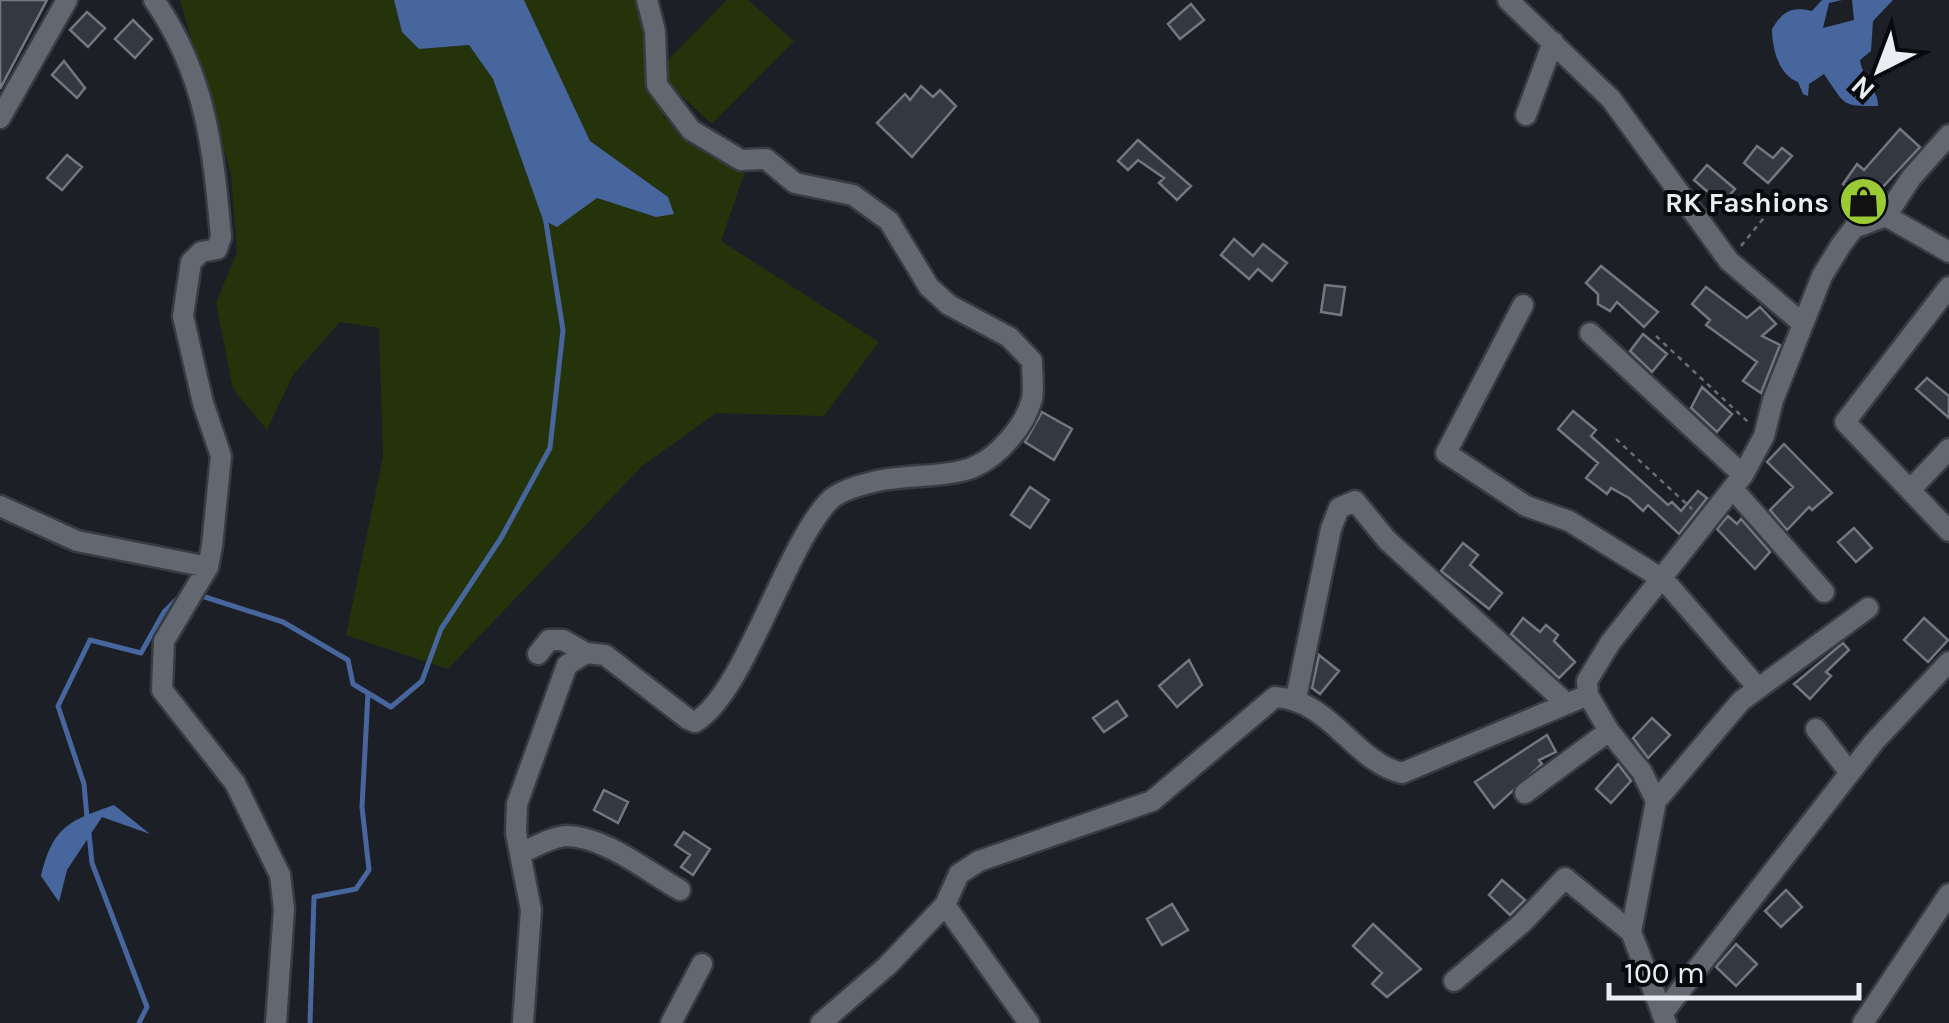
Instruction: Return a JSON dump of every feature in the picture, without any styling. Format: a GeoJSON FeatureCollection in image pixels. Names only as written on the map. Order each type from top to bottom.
{"type":"FeatureCollection","features":[{"type":"Feature","properties":{"kind":"street"},"geometry":{"type":"LineString","coordinates":[[0,118],[67,0]]}},
{"type":"Feature","properties":{"kind":"street"},"geometry":{"type":"LineString","coordinates":[[154,0],[182,42],[205,108],[215,172],[220,246],[201,252],[191,262],[184,316],[203,403],[221,456],[208,567],[164,641],[162,690],[235,783],[285,889],[276,1023]]}},
{"type":"Feature","properties":{"kind":"street"},"geometry":{"type":"LineString","coordinates":[[538,654],[549,640],[563,640],[586,653],[604,655],[695,722],[707,715],[725,692],[773,596],[830,500],[857,486],[908,474],[972,468],[1004,448],[1032,400],[1032,361],[1009,337],[949,305],[929,287],[889,221],[852,195],[794,183],[766,159],[742,160],[691,130],[657,85],[656,31],[647,0]]}},
{"type":"Feature","properties":{"kind":"street"},"geometry":{"type":"LineString","coordinates":[[1508,0],[1611,99],[1729,261],[1802,324]]}},
{"type":"Feature","properties":{"kind":"street"},"geometry":{"type":"LineString","coordinates":[[1526,116],[1553,42]]}},
{"type":"Feature","properties":{"kind":"street"},"geometry":{"type":"LineString","coordinates":[[1656,801],[1642,772],[1609,731],[1588,696],[1587,680],[1610,643],[1664,580],[1738,482],[1764,436],[1822,276],[1854,228],[1886,216],[1911,178],[1949,135]]}},
{"type":"Feature","properties":{"kind":"street"},"geometry":{"type":"LineString","coordinates":[[1886,216],[1949,252]]}},
{"type":"Feature","properties":{"kind":"street"},"geometry":{"type":"LineString","coordinates":[[1949,287],[1845,422],[1949,531]]}},
{"type":"Feature","properties":{"kind":"street"},"geometry":{"type":"LineString","coordinates":[[1523,305],[1446,453],[1526,506],[1570,521],[1664,580],[1758,688]]}},
{"type":"Feature","properties":{"kind":"street"},"geometry":{"type":"LineString","coordinates":[[1590,333],[1738,482],[1824,592]]}},
{"type":"Feature","properties":{"kind":"street"},"geometry":{"type":"LineString","coordinates":[[1910,490],[1949,449]]}},
{"type":"Feature","properties":{"kind":"street"},"geometry":{"type":"LineString","coordinates":[[1296,698],[1331,529],[1338,508],[1355,501],[1387,540],[1567,704]]}},
{"type":"Feature","properties":{"kind":"street"},"geometry":{"type":"LineString","coordinates":[[0,506],[77,542],[208,567]]}},
{"type":"Feature","properties":{"kind":"street"},"geometry":{"type":"LineString","coordinates":[[1631,932],[1656,801],[1741,701],[1868,608]]}},
{"type":"Feature","properties":{"kind":"street"},"geometry":{"type":"LineString","coordinates":[[523,1023],[532,910],[516,834],[517,804],[566,665],[586,653]]}},
{"type":"Feature","properties":{"kind":"street"},"geometry":{"type":"LineString","coordinates":[[1664,1019],[1850,773],[1949,662]]}},
{"type":"Feature","properties":{"kind":"street"},"geometry":{"type":"LineString","coordinates":[[820,1023],[887,966],[945,905],[959,874],[979,861],[1152,801],[1275,697],[1296,698],[1352,738],[1381,768],[1402,773],[1588,696]]}},
{"type":"Feature","properties":{"kind":"street"},"geometry":{"type":"LineString","coordinates":[[1816,729],[1850,773]]}},
{"type":"Feature","properties":{"kind":"street"},"geometry":{"type":"LineString","coordinates":[[1525,793],[1609,731]]}},
{"type":"Feature","properties":{"kind":"street"},"geometry":{"type":"LineString","coordinates":[[521,853],[561,836],[573,837],[599,845],[680,890]]}},
{"type":"Feature","properties":{"kind":"street"},"geometry":{"type":"LineString","coordinates":[[1454,981],[1522,924],[1565,878],[1631,932],[1664,1019]]}},
{"type":"Feature","properties":{"kind":"street"},"geometry":{"type":"LineString","coordinates":[[1862,1023],[1949,894]]}},
{"type":"Feature","properties":{"kind":"street"},"geometry":{"type":"LineString","coordinates":[[945,905],[1028,1023]]}},
{"type":"Feature","properties":{"kind":"street"},"geometry":{"type":"LineString","coordinates":[[671,1023],[702,964]]}},
{"type":"Feature","properties":{"kind":"path"},"geometry":{"type":"LineString","coordinates":[[1729,261],[1772,208]]}},
{"type":"Feature","properties":{"kind":"path"},"geometry":{"type":"LineString","coordinates":[[1656,336],[1764,436]]}},
{"type":"Feature","properties":{"kind":"path"},"geometry":{"type":"LineString","coordinates":[[1616,439],[1708,524]]}},
{"type":"Feature","properties":{"kind":"green space"},"geometry":{"type":"Polygon","coordinates":[[[180,0],[394,0],[402,32],[419,49],[469,45],[493,79],[543,220],[597,198],[656,217],[668,197],[590,141],[524,0],[636,0],[664,118],[744,174],[721,241],[879,342],[824,416],[716,413],[642,466],[448,669],[346,635],[383,457],[379,328],[340,322],[293,375],[267,430],[233,389],[216,303],[237,252],[231,174],[180,0]]]}},
{"type":"Feature","properties":{"kind":"green space"},"geometry":{"type":"Polygon","coordinates":[[[727,0],[748,0],[794,41],[712,124],[656,72],[727,0]]]}},
{"type":"Feature","properties":{"kind":"water"},"geometry":{"type":"Polygon","coordinates":[[[394,0],[524,0],[590,141],[668,197],[674,214],[656,217],[597,198],[557,227],[543,220],[493,79],[469,45],[419,49],[402,32],[394,0]]]}},
{"type":"Feature","properties":{"kind":"water"},"geometry":{"type":"Polygon","coordinates":[[[1822,0],[1842,0],[1829,3],[1823,28],[1854,20],[1852,0],[1893,0],[1873,21],[1871,51],[1860,60],[1878,106],[1845,102],[1824,74],[1809,84],[1808,96],[1803,94],[1798,82],[1781,67],[1772,29],[1788,11],[1812,11],[1822,0]]]}},
{"type":"Feature","properties":{"kind":"water"},"geometry":{"type":"Polygon","coordinates":[[[114,805],[150,834],[102,817],[67,870],[59,902],[41,876],[51,846],[74,822],[114,805]]]}},
{"type":"Feature","properties":{"kind":"building"},"geometry":{"type":"Polygon","coordinates":[[[0,0],[47,0],[0,89],[0,0]]]}},
{"type":"Feature","properties":{"kind":"building"},"geometry":{"type":"Polygon","coordinates":[[[1191,4],[1204,20],[1180,39],[1168,24],[1191,4]]]}},
{"type":"Feature","properties":{"kind":"building"},"geometry":{"type":"Polygon","coordinates":[[[87,12],[105,28],[88,47],[70,30],[87,12]]]}},
{"type":"Feature","properties":{"kind":"building"},"geometry":{"type":"Polygon","coordinates":[[[133,20],[152,39],[135,58],[115,39],[133,20]]]}},
{"type":"Feature","properties":{"kind":"building"},"geometry":{"type":"Polygon","coordinates":[[[64,61],[85,88],[77,98],[52,75],[64,61]]]}},
{"type":"Feature","properties":{"kind":"building"},"geometry":{"type":"Polygon","coordinates":[[[921,86],[933,97],[940,90],[956,106],[912,157],[877,123],[905,94],[910,100],[921,86]]]}},
{"type":"Feature","properties":{"kind":"building"},"geometry":{"type":"Polygon","coordinates":[[[1900,129],[1920,147],[1866,205],[1843,184],[1857,164],[1864,170],[1900,129]]]}},
{"type":"Feature","properties":{"kind":"building"},"geometry":{"type":"Polygon","coordinates":[[[1138,140],[1191,186],[1177,200],[1159,183],[1164,178],[1138,160],[1128,170],[1118,161],[1138,140]]]}},
{"type":"Feature","properties":{"kind":"building"},"geometry":{"type":"Polygon","coordinates":[[[1757,146],[1773,158],[1782,148],[1792,156],[1768,183],[1744,163],[1757,146]]]}},
{"type":"Feature","properties":{"kind":"building"},"geometry":{"type":"Polygon","coordinates":[[[67,155],[82,167],[62,190],[47,178],[67,155]]]}},
{"type":"Feature","properties":{"kind":"building"},"geometry":{"type":"Polygon","coordinates":[[[1707,165],[1735,189],[1722,204],[1694,180],[1707,165]]]}},
{"type":"Feature","properties":{"kind":"building"},"geometry":{"type":"Polygon","coordinates":[[[1234,239],[1253,256],[1263,244],[1287,263],[1272,281],[1258,269],[1249,279],[1221,255],[1234,239]]]}},
{"type":"Feature","properties":{"kind":"building"},"geometry":{"type":"Polygon","coordinates":[[[1601,266],[1658,312],[1644,327],[1617,302],[1610,311],[1598,304],[1598,294],[1586,283],[1601,266]]]}},
{"type":"Feature","properties":{"kind":"building"},"geometry":{"type":"Polygon","coordinates":[[[1325,285],[1345,287],[1341,315],[1321,312],[1325,285]]]}},
{"type":"Feature","properties":{"kind":"building"},"geometry":{"type":"Polygon","coordinates":[[[1706,287],[1747,318],[1760,307],[1776,324],[1762,336],[1780,345],[1761,393],[1743,381],[1757,362],[1706,325],[1710,320],[1692,304],[1706,287]]]}},
{"type":"Feature","properties":{"kind":"building"},"geometry":{"type":"Polygon","coordinates":[[[1643,334],[1667,354],[1652,372],[1630,351],[1643,334]]]}},
{"type":"Feature","properties":{"kind":"building"},"geometry":{"type":"Polygon","coordinates":[[[1927,378],[1949,396],[1949,418],[1916,389],[1927,378]]]}},
{"type":"Feature","properties":{"kind":"building"},"geometry":{"type":"Polygon","coordinates":[[[1702,387],[1732,414],[1717,432],[1691,408],[1702,387]]]}},
{"type":"Feature","properties":{"kind":"building"},"geometry":{"type":"Polygon","coordinates":[[[1573,411],[1596,430],[1591,436],[1668,505],[1672,502],[1681,511],[1698,491],[1707,498],[1679,534],[1648,505],[1643,511],[1629,498],[1611,488],[1607,494],[1586,478],[1598,463],[1558,429],[1573,411]]]}},
{"type":"Feature","properties":{"kind":"building"},"geometry":{"type":"Polygon","coordinates":[[[1042,412],[1072,429],[1054,460],[1025,442],[1042,412]]]}},
{"type":"Feature","properties":{"kind":"building"},"geometry":{"type":"Polygon","coordinates":[[[1784,444],[1832,493],[1812,510],[1809,507],[1787,530],[1770,510],[1793,487],[1767,462],[1784,444]]]}},
{"type":"Feature","properties":{"kind":"building"},"geometry":{"type":"Polygon","coordinates":[[[1030,487],[1049,500],[1030,528],[1011,515],[1030,487]]]}},
{"type":"Feature","properties":{"kind":"building"},"geometry":{"type":"Polygon","coordinates":[[[1728,516],[1737,524],[1741,519],[1770,552],[1755,569],[1717,529],[1728,516]]]}},
{"type":"Feature","properties":{"kind":"building"},"geometry":{"type":"Polygon","coordinates":[[[1854,528],[1872,548],[1856,562],[1838,542],[1854,528]]]}},
{"type":"Feature","properties":{"kind":"building"},"geometry":{"type":"Polygon","coordinates":[[[1463,543],[1478,555],[1470,565],[1502,593],[1489,609],[1441,571],[1463,543]]]}},
{"type":"Feature","properties":{"kind":"building"},"geometry":{"type":"Polygon","coordinates":[[[1523,618],[1540,632],[1546,625],[1558,635],[1554,641],[1575,662],[1559,678],[1511,634],[1523,618]]]}},
{"type":"Feature","properties":{"kind":"building"},"geometry":{"type":"Polygon","coordinates":[[[1924,618],[1948,640],[1928,662],[1904,640],[1924,618]]]}},
{"type":"Feature","properties":{"kind":"building"},"geometry":{"type":"Polygon","coordinates":[[[1843,643],[1849,650],[1826,672],[1831,676],[1810,699],[1794,684],[1843,643]]]}},
{"type":"Feature","properties":{"kind":"building"},"geometry":{"type":"Polygon","coordinates":[[[1319,655],[1339,671],[1320,694],[1312,688],[1319,655]]]}},
{"type":"Feature","properties":{"kind":"building"},"geometry":{"type":"Polygon","coordinates":[[[1189,660],[1202,685],[1177,707],[1159,686],[1189,660]]]}},
{"type":"Feature","properties":{"kind":"building"},"geometry":{"type":"Polygon","coordinates":[[[1117,701],[1127,716],[1104,732],[1093,718],[1117,701]]]}},
{"type":"Feature","properties":{"kind":"building"},"geometry":{"type":"Polygon","coordinates":[[[1652,718],[1670,735],[1648,758],[1633,738],[1652,718]]]}},
{"type":"Feature","properties":{"kind":"building"},"geometry":{"type":"Polygon","coordinates":[[[1547,735],[1556,752],[1539,760],[1542,764],[1494,808],[1475,782],[1547,735]]]}},
{"type":"Feature","properties":{"kind":"building"},"geometry":{"type":"Polygon","coordinates":[[[1618,764],[1631,781],[1611,803],[1596,789],[1618,764]]]}},
{"type":"Feature","properties":{"kind":"building"},"geometry":{"type":"Polygon","coordinates":[[[604,790],[628,802],[618,823],[594,810],[604,790]]]}},
{"type":"Feature","properties":{"kind":"building"},"geometry":{"type":"Polygon","coordinates":[[[684,832],[710,849],[693,875],[681,867],[690,855],[675,845],[684,832]]]}},
{"type":"Feature","properties":{"kind":"building"},"geometry":{"type":"Polygon","coordinates":[[[1502,880],[1525,900],[1510,915],[1489,895],[1502,880]]]}},
{"type":"Feature","properties":{"kind":"building"},"geometry":{"type":"Polygon","coordinates":[[[1786,890],[1802,907],[1781,927],[1765,911],[1786,890]]]}},
{"type":"Feature","properties":{"kind":"building"},"geometry":{"type":"Polygon","coordinates":[[[1172,904],[1188,930],[1162,945],[1147,919],[1172,904]]]}},
{"type":"Feature","properties":{"kind":"building"},"geometry":{"type":"Polygon","coordinates":[[[1373,924],[1421,969],[1387,997],[1372,984],[1382,973],[1353,946],[1373,924]]]}},
{"type":"Feature","properties":{"kind":"building"},"geometry":{"type":"Polygon","coordinates":[[[1736,944],[1757,964],[1736,986],[1716,967],[1736,944]]]}},
{"type":"Feature","properties":{"kind":"waterway"},"geometry":{"type":"LineString","coordinates":[[205,597],[283,622],[348,660],[353,684],[391,707],[422,681],[441,629],[501,538],[550,448],[563,330],[545,216]]}},
{"type":"Feature","properties":{"kind":"waterway"},"geometry":{"type":"LineString","coordinates":[[87,818],[84,784],[58,706],[90,640],[141,653],[164,612],[181,595]]}},
{"type":"Feature","properties":{"kind":"waterway"},"geometry":{"type":"LineString","coordinates":[[310,1023],[314,897],[356,889],[369,870],[362,807],[368,693]]}},
{"type":"Feature","properties":{"kind":"waterway"},"geometry":{"type":"LineString","coordinates":[[89,834],[92,863],[147,1007],[139,1023]]}},
{"type":"Feature","properties":{"kind":"place","name":"RK Fashions"},"geometry":{"type":"Point","coordinates":[1864,202]}}]}
